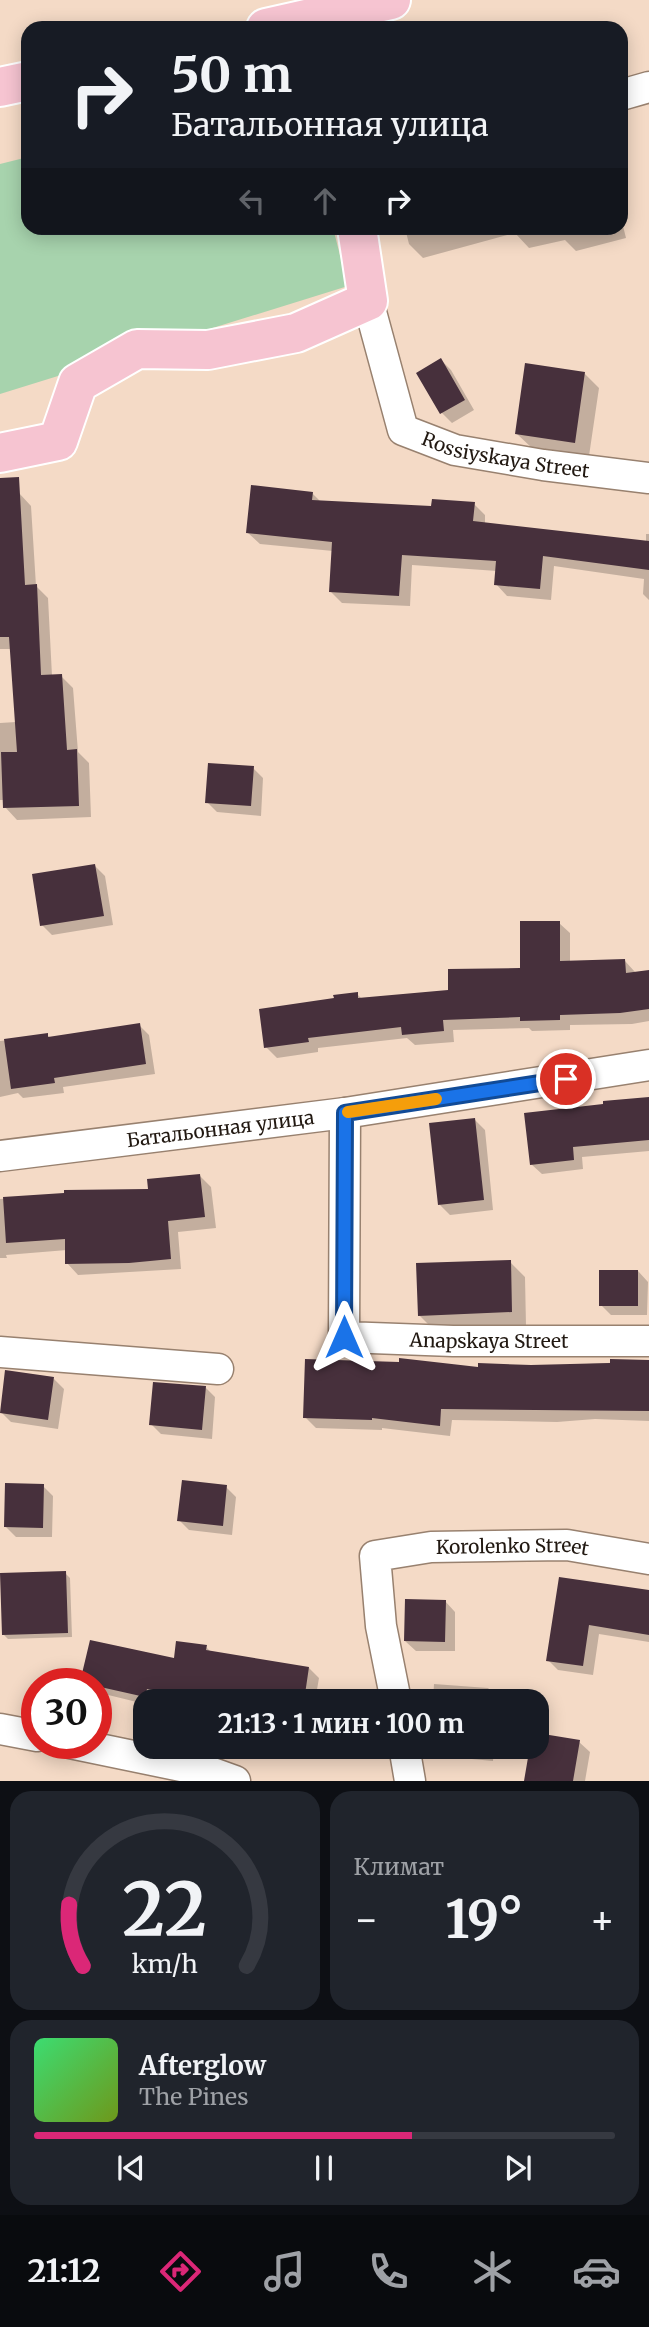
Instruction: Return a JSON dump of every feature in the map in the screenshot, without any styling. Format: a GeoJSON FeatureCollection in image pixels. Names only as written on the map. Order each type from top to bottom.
{"type":"FeatureCollection","features":[{"type":"Feature","properties":{"kind":"main road"},"geometry":{"type":"LineString","coordinates":[[328,21],[391,0]]}},
{"type":"Feature","properties":{"kind":"main road"},"geometry":{"type":"LineString","coordinates":[[0,87],[21,82]]}},
{"type":"Feature","properties":{"kind":"main road","name":"Rossiyskaya Street"},"geometry":{"type":"LineString","coordinates":[[358,235],[368,301]]}},
{"type":"Feature","properties":{"kind":"main road"},"geometry":{"type":"LineString","coordinates":[[0,453],[58,441],[78,383],[137,349],[208,350],[296,333],[368,301]]}},
{"type":"Feature","properties":{"kind":"street"},"geometry":{"type":"LineString","coordinates":[[628,93],[649,87]]}},
{"type":"Feature","properties":{"kind":"street","name":"Rossiyskaya Street"},"geometry":{"type":"LineString","coordinates":[[368,301],[403,430],[455,450],[543,465],[649,478]]}},
{"type":"Feature","properties":{"kind":"street","name":"Батальонная улица"},"geometry":{"type":"LineString","coordinates":[[0,1156],[345,1113],[649,1065]]}},
{"type":"Feature","properties":{"kind":"street","name":"Anapskaya Street"},"geometry":{"type":"LineString","coordinates":[[345,1113],[344,1337],[453,1341],[649,1341]]}},
{"type":"Feature","properties":{"kind":"street"},"geometry":{"type":"LineString","coordinates":[[0,1352],[218,1369]]}},
{"type":"Feature","properties":{"kind":"street","name":"Korolenko Street"},"geometry":{"type":"LineString","coordinates":[[394,1689],[381,1626],[375,1556],[431,1547],[567,1545],[649,1559]]}},
{"type":"Feature","properties":{"kind":"street"},"geometry":{"type":"LineString","coordinates":[[0,1728],[21,1733]]}},
{"type":"Feature","properties":{"kind":"street"},"geometry":{"type":"LineString","coordinates":[[112,1752],[210,1772],[235,1781]]}},
{"type":"Feature","properties":{"kind":"street"},"geometry":{"type":"LineString","coordinates":[[406,1759],[410,1781]]}},
{"type":"Feature","properties":{"kind":"green space"},"geometry":{"type":"Polygon","coordinates":[[[21,159],[21,235],[335,235],[348,286],[0,394],[0,164],[21,159]]]}},
{"type":"Feature","properties":{"kind":"building"},"geometry":{"type":"Polygon","coordinates":[[[441,358],[465,400],[440,414],[416,373],[441,358]]]}},
{"type":"Feature","properties":{"kind":"building"},"geometry":{"type":"Polygon","coordinates":[[[525,363],[585,372],[575,443],[515,434],[525,363]]]}},
{"type":"Feature","properties":{"kind":"building"},"geometry":{"type":"Polygon","coordinates":[[[19,477],[25,585],[37,584],[41,675],[62,674],[67,750],[77,749],[79,806],[3,808],[1,752],[17,752],[9,637],[0,637],[0,478],[19,477]]]}},
{"type":"Feature","properties":{"kind":"building"},"geometry":{"type":"Polygon","coordinates":[[[251,485],[313,492],[312,500],[431,506],[432,499],[475,502],[473,521],[649,541],[649,570],[543,556],[540,589],[494,585],[496,561],[402,555],[399,596],[329,592],[332,542],[246,533],[251,485]]]}},
{"type":"Feature","properties":{"kind":"building"},"geometry":{"type":"Polygon","coordinates":[[[208,763],[254,766],[251,806],[205,803],[208,763]]]}},
{"type":"Feature","properties":{"kind":"building"},"geometry":{"type":"Polygon","coordinates":[[[95,864],[104,916],[40,926],[32,874],[95,864]]]}},
{"type":"Feature","properties":{"kind":"building"},"geometry":{"type":"Polygon","coordinates":[[[520,921],[560,921],[560,961],[625,959],[626,973],[649,970],[649,1009],[560,1015],[560,1020],[520,1021],[520,1017],[443,1020],[444,1031],[402,1035],[401,1027],[308,1038],[309,1042],[264,1048],[259,1009],[358,992],[358,998],[448,990],[448,969],[520,968],[520,921]]]}},
{"type":"Feature","properties":{"kind":"building"},"geometry":{"type":"Polygon","coordinates":[[[140,1023],[146,1064],[54,1078],[55,1083],[11,1089],[4,1039],[48,1033],[48,1037],[140,1023]]]}},
{"type":"Feature","properties":{"kind":"building"},"geometry":{"type":"Polygon","coordinates":[[[649,1097],[649,1140],[573,1147],[574,1160],[530,1165],[524,1113],[649,1097]]]}},
{"type":"Feature","properties":{"kind":"building"},"geometry":{"type":"Polygon","coordinates":[[[475,1118],[484,1200],[438,1205],[429,1123],[475,1118]]]}},
{"type":"Feature","properties":{"kind":"building"},"geometry":{"type":"Polygon","coordinates":[[[200,1174],[205,1217],[168,1221],[171,1259],[65,1264],[65,1239],[6,1243],[3,1197],[64,1193],[64,1190],[148,1189],[147,1179],[200,1174]]]}},
{"type":"Feature","properties":{"kind":"building"},"geometry":{"type":"Polygon","coordinates":[[[511,1260],[512,1312],[418,1316],[416,1263],[511,1260]]]}},
{"type":"Feature","properties":{"kind":"building"},"geometry":{"type":"Polygon","coordinates":[[[599,1270],[638,1270],[638,1306],[599,1306],[599,1270]]]}},
{"type":"Feature","properties":{"kind":"building"},"geometry":{"type":"Polygon","coordinates":[[[399,1358],[478,1367],[478,1363],[531,1365],[610,1363],[610,1359],[649,1360],[649,1411],[441,1409],[440,1426],[372,1418],[303,1418],[305,1359],[399,1362],[399,1358]]]}},
{"type":"Feature","properties":{"kind":"building"},"geometry":{"type":"Polygon","coordinates":[[[5,1370],[54,1377],[48,1420],[0,1413],[5,1370]]]}},
{"type":"Feature","properties":{"kind":"building"},"geometry":{"type":"Polygon","coordinates":[[[153,1382],[206,1386],[202,1430],[149,1425],[153,1382]]]}},
{"type":"Feature","properties":{"kind":"building"},"geometry":{"type":"Polygon","coordinates":[[[182,1480],[227,1485],[223,1526],[177,1521],[182,1480]]]}},
{"type":"Feature","properties":{"kind":"building"},"geometry":{"type":"Polygon","coordinates":[[[5,1483],[44,1484],[43,1528],[4,1527],[5,1483]]]}},
{"type":"Feature","properties":{"kind":"building"},"geometry":{"type":"Polygon","coordinates":[[[66,1571],[68,1633],[2,1635],[0,1573],[66,1571]]]}},
{"type":"Feature","properties":{"kind":"building"},"geometry":{"type":"Polygon","coordinates":[[[559,1577],[649,1590],[649,1635],[589,1625],[583,1666],[546,1661],[559,1577]]]}},
{"type":"Feature","properties":{"kind":"building"},"geometry":{"type":"Polygon","coordinates":[[[405,1599],[446,1600],[445,1642],[404,1641],[405,1599]]]}},
{"type":"Feature","properties":{"kind":"building"},"geometry":{"type":"Polygon","coordinates":[[[90,1640],[174,1658],[176,1641],[207,1645],[206,1650],[309,1667],[306,1689],[133,1689],[133,1694],[112,1690],[112,1668],[83,1668],[90,1640]]]}},
{"type":"Feature","properties":{"kind":"building"},"geometry":{"type":"Polygon","coordinates":[[[549,1735],[580,1740],[573,1781],[524,1781],[528,1759],[549,1759],[549,1735]]]}},
{"type":"Feature","properties":{"kind":"slow traffic"},"geometry":{"type":"LineString","coordinates":[[348,1112],[436,1099]]}},
{"type":"Feature","properties":{"kind":"route"},"geometry":{"type":"LineString","coordinates":[[344,1337],[345,1113],[566,1079]]}}]}
